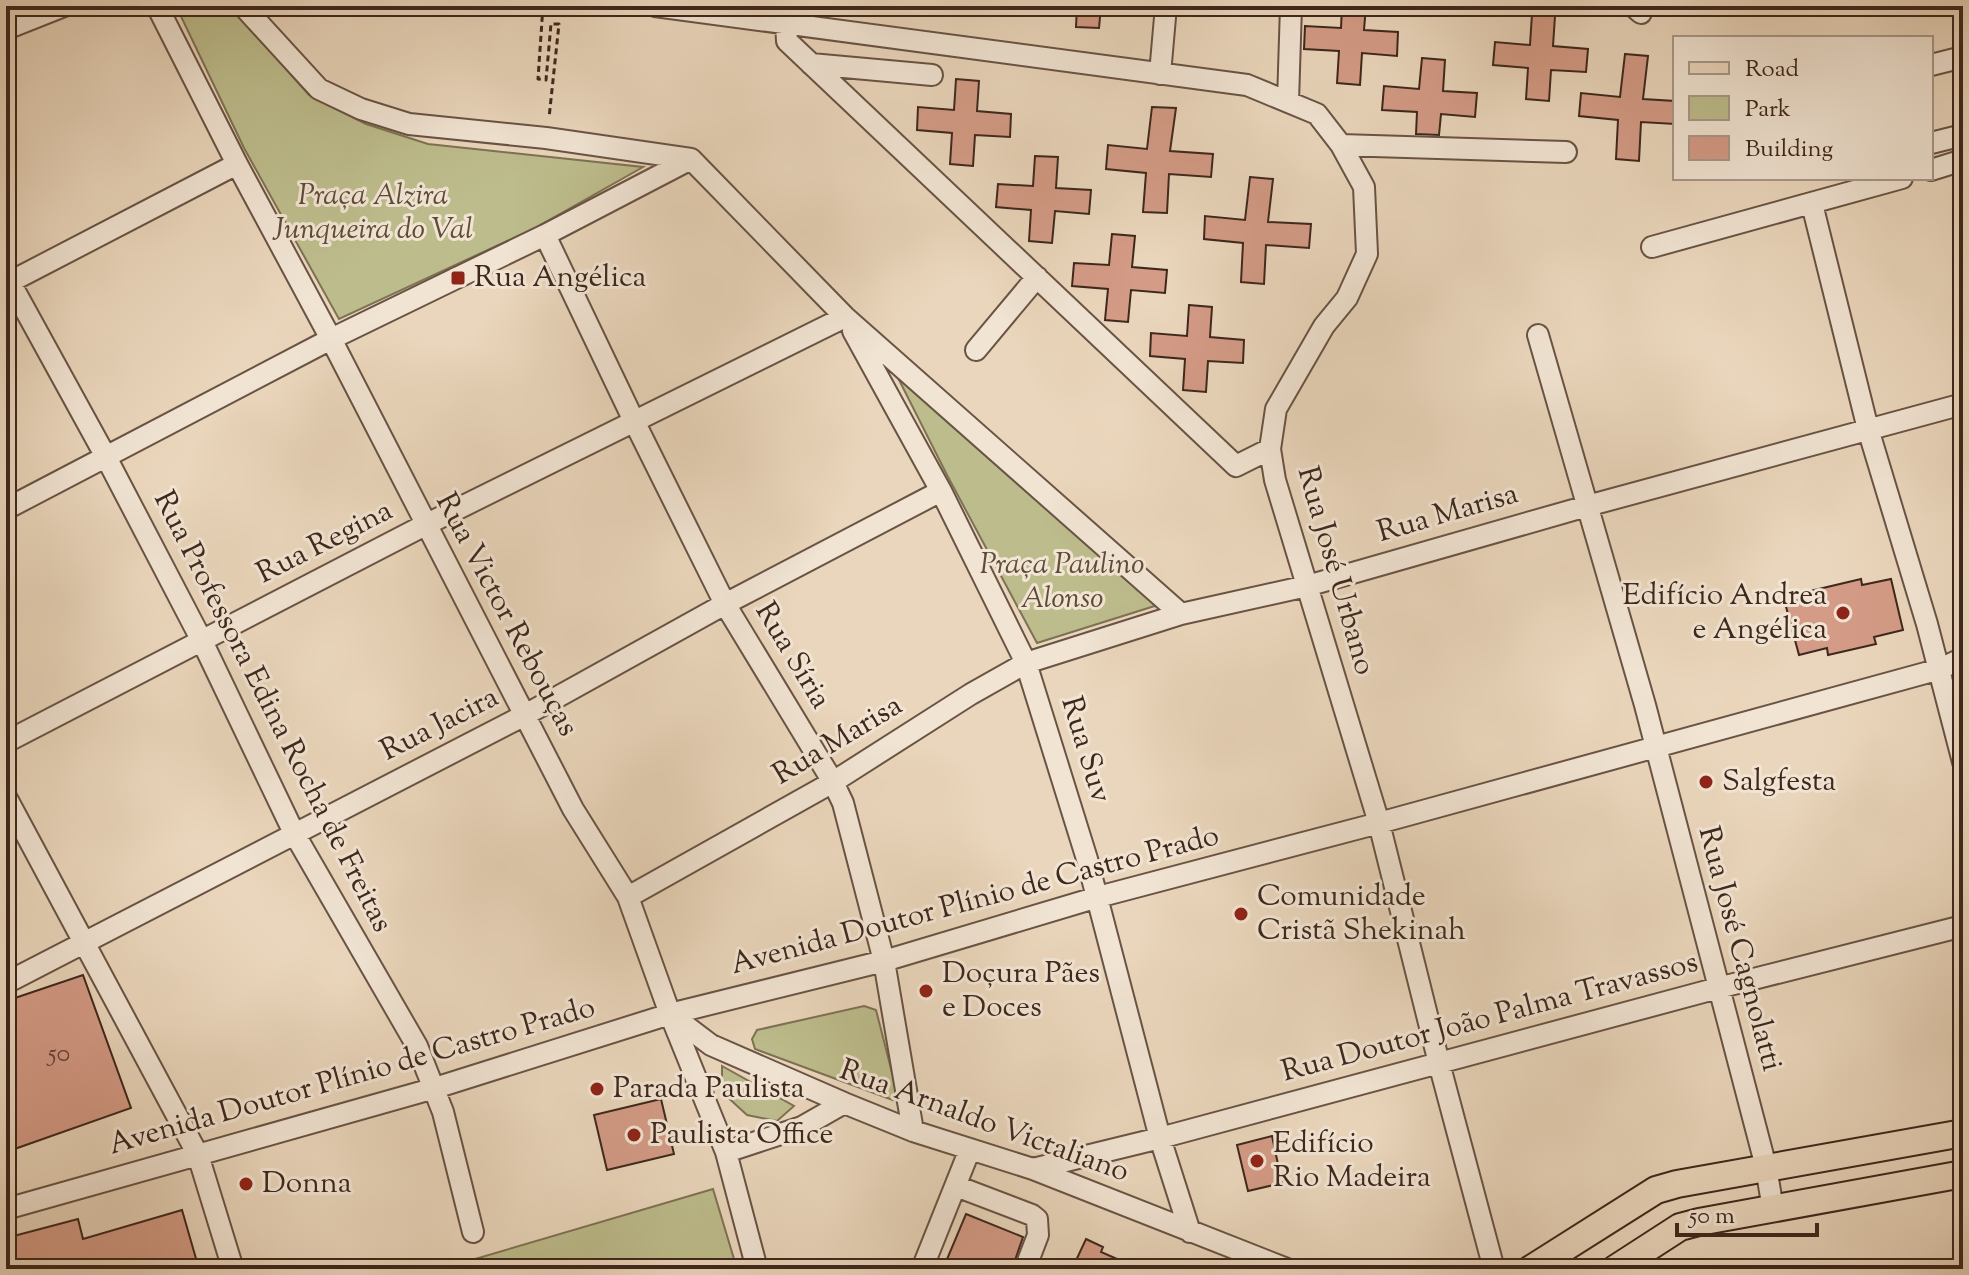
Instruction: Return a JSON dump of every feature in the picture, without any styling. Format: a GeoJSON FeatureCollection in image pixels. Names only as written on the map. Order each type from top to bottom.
{"type":"FeatureCollection","features":[{"type":"Feature","properties":{"kind":"main road"},"geometry":{"type":"LineString","coordinates":[[1531,1269],[1656,1190],[1766,1167],[1963,1133]]}},
{"type":"Feature","properties":{"kind":"main road"},"geometry":{"type":"LineString","coordinates":[[1615,1269],[1680,1227],[1963,1174]]}},
{"type":"Feature","properties":{"kind":"street"},"geometry":{"type":"LineString","coordinates":[[6,29],[64,6]]}},
{"type":"Feature","properties":{"kind":"street","name":"Rua Victor Rebouças"},"geometry":{"type":"LineString","coordinates":[[157,6],[573,809],[628,897],[670,1014],[726,1152],[757,1269]]}},
{"type":"Feature","properties":{"kind":"street"},"geometry":{"type":"LineString","coordinates":[[243,6],[319,89],[361,109],[409,124],[546,138],[691,159],[845,317],[1181,614]]}},
{"type":"Feature","properties":{"kind":"street","name":"Rua José Urbano"},"geometry":{"type":"LineString","coordinates":[[655,6],[795,18],[1247,85],[1317,114],[1341,145],[1364,187],[1367,254],[1347,298],[1324,326],[1276,409],[1270,449],[1275,480],[1379,823],[1494,1269]]}},
{"type":"Feature","properties":{"kind":"street"},"geometry":{"type":"LineString","coordinates":[[1160,74],[1166,6]]}},
{"type":"Feature","properties":{"kind":"street"},"geometry":{"type":"LineString","coordinates":[[1288,102],[1291,6]]}},
{"type":"Feature","properties":{"kind":"street"},"geometry":{"type":"LineString","coordinates":[[795,18],[787,41],[1236,466],[1270,449]]}},
{"type":"Feature","properties":{"kind":"street"},"geometry":{"type":"LineString","coordinates":[[1933,64],[1963,57]]}},
{"type":"Feature","properties":{"kind":"street"},"geometry":{"type":"LineString","coordinates":[[811,64],[932,75]]}},
{"type":"Feature","properties":{"kind":"street"},"geometry":{"type":"LineString","coordinates":[[1933,142],[1963,135]]}},
{"type":"Feature","properties":{"kind":"street"},"geometry":{"type":"LineString","coordinates":[[1341,145],[1566,152]]}},
{"type":"Feature","properties":{"kind":"street"},"geometry":{"type":"LineString","coordinates":[[6,509],[331,339],[545,235],[691,159]]}},
{"type":"Feature","properties":{"kind":"street"},"geometry":{"type":"LineString","coordinates":[[1933,169],[1963,160]]}},
{"type":"Feature","properties":{"kind":"street"},"geometry":{"type":"LineString","coordinates":[[7,280],[237,164]]}},
{"type":"Feature","properties":{"kind":"street"},"geometry":{"type":"LineString","coordinates":[[1652,247],[1895,180]]}},
{"type":"Feature","properties":{"kind":"street"},"geometry":{"type":"LineString","coordinates":[[1812,204],[1868,429],[1940,669],[1963,762]]}},
{"type":"Feature","properties":{"kind":"street","name":"Rua Síria"},"geometry":{"type":"LineString","coordinates":[[545,235],[725,604],[843,803],[884,961],[913,1131]]}},
{"type":"Feature","properties":{"kind":"street"},"geometry":{"type":"LineString","coordinates":[[976,350],[1037,277]]}},
{"type":"Feature","properties":{"kind":"street","name":"Rua Professora Edina Rocha de Freitas"},"geometry":{"type":"LineString","coordinates":[[7,280],[106,457],[202,641],[294,833],[417,1046],[443,1112],[473,1232]]}},
{"type":"Feature","properties":{"kind":"street","name":"Rua Regina"},"geometry":{"type":"LineString","coordinates":[[6,742],[425,525],[845,317]]}},
{"type":"Feature","properties":{"kind":"street","name":"Rua Suv"},"geometry":{"type":"LineString","coordinates":[[845,317],[941,491],[1026,663],[1098,897],[1160,1138],[1190,1232]]}},
{"type":"Feature","properties":{"kind":"street","name":"Rua José Cagnolatti"},"geometry":{"type":"LineString","coordinates":[[1538,335],[1656,747],[1766,1167],[1773,1209]]}},
{"type":"Feature","properties":{"kind":"street","name":"Rua Marisa"},"geometry":{"type":"LineString","coordinates":[[628,897],[833,782],[971,694],[1026,663],[1181,614],[1307,586],[1963,404]]}},
{"type":"Feature","properties":{"kind":"street","name":"Rua Jacira"},"geometry":{"type":"LineString","coordinates":[[6,983],[525,715],[725,604],[941,491]]}},
{"type":"Feature","properties":{"kind":"street","name":"Avenida Doutor Plínio de Castro Prado"},"geometry":{"type":"LineString","coordinates":[[6,1209],[435,1088],[670,1014],[884,961],[1098,897],[1940,669],[1963,658]]}},
{"type":"Feature","properties":{"kind":"street"},"geometry":{"type":"LineString","coordinates":[[6,797],[198,1155],[233,1269]]}},
{"type":"Feature","properties":{"kind":"street","name":"Rua Doutor João Palma Travassos"},"geometry":{"type":"LineString","coordinates":[[1033,1169],[1963,926]]}},
{"type":"Feature","properties":{"kind":"street","name":"Rua Arnaldo Victaliano"},"geometry":{"type":"LineString","coordinates":[[670,1014],[711,1045],[844,1103],[913,1131],[1033,1169],[1287,1269]]}},
{"type":"Feature","properties":{"kind":"street"},"geometry":{"type":"LineString","coordinates":[[726,1152],[802,1127],[844,1103]]}},
{"type":"Feature","properties":{"kind":"street"},"geometry":{"type":"LineString","coordinates":[[922,1269],[970,1149]]}},
{"type":"Feature","properties":{"kind":"street"},"geometry":{"type":"LineString","coordinates":[[956,1186],[1037,1219],[1038,1235],[1025,1269]]}},
{"type":"Feature","properties":{"kind":"path"},"geometry":{"type":"LineString","coordinates":[[543,6],[538,79],[546,80],[551,24],[559,24],[546,138]]}},
{"type":"Feature","properties":{"kind":"green space","name":"Praça Alzira Junqueira do Val"},"geometry":{"type":"Polygon","coordinates":[[[176,6],[230,6],[309,95],[366,124],[428,144],[643,167],[535,228],[339,319],[244,148],[176,6]]]}},
{"type":"Feature","properties":{"kind":"green space","name":"Praça Paulino Alonso"},"geometry":{"type":"Polygon","coordinates":[[[891,364],[1161,604],[1037,643],[891,364]]]}},
{"type":"Feature","properties":{"kind":"green space"},"geometry":{"type":"Polygon","coordinates":[[[864,1006],[876,1010],[898,1096],[893,1100],[755,1049],[752,1039],[757,1030],[864,1006]]]}},
{"type":"Feature","properties":{"kind":"green space"},"geometry":{"type":"Polygon","coordinates":[[[722,1066],[794,1106],[777,1121],[747,1115],[722,1092],[722,1066]]]}},
{"type":"Feature","properties":{"kind":"green space"},"geometry":{"type":"Polygon","coordinates":[[[713,1189],[737,1269],[441,1269],[713,1189]]]}},
{"type":"Feature","properties":{"kind":"building"},"geometry":{"type":"Polygon","coordinates":[[[1077,6],[1101,6],[1099,28],[1076,27],[1077,6]]]}},
{"type":"Feature","properties":{"kind":"building"},"geometry":{"type":"Polygon","coordinates":[[[1342,6],[1366,6],[1364,30],[1398,32],[1397,56],[1362,53],[1360,85],[1337,83],[1339,51],[1304,49],[1305,26],[1341,28],[1342,6]]]}},
{"type":"Feature","properties":{"kind":"building"},"geometry":{"type":"Polygon","coordinates":[[[1532,14],[1555,16],[1553,46],[1588,49],[1586,72],[1551,70],[1549,101],[1526,99],[1528,68],[1493,65],[1495,42],[1530,45],[1532,14]]]}},
{"type":"Feature","properties":{"kind":"building"},"geometry":{"type":"Polygon","coordinates":[[[1625,54],[1648,56],[1643,99],[1673,101],[1673,124],[1641,122],[1639,161],[1616,159],[1618,120],[1579,116],[1581,93],[1620,97],[1625,54]]]}},
{"type":"Feature","properties":{"kind":"building"},"geometry":{"type":"Polygon","coordinates":[[[1422,58],[1445,60],[1443,91],[1477,93],[1475,117],[1441,114],[1439,135],[1416,134],[1417,112],[1382,110],[1384,86],[1419,89],[1422,58]]]}},
{"type":"Feature","properties":{"kind":"building"},"geometry":{"type":"Polygon","coordinates":[[[956,79],[979,81],[977,111],[1011,114],[1010,137],[975,135],[973,166],[950,164],[952,133],[917,130],[918,107],[954,110],[956,79]]]}},
{"type":"Feature","properties":{"kind":"building"},"geometry":{"type":"Polygon","coordinates":[[[1152,107],[1176,108],[1170,151],[1213,154],[1211,177],[1169,174],[1167,213],[1143,212],[1146,173],[1106,169],[1108,145],[1147,149],[1152,107]]]}},
{"type":"Feature","properties":{"kind":"building"},"geometry":{"type":"Polygon","coordinates":[[[1035,156],[1058,157],[1056,188],[1091,190],[1089,214],[1055,211],[1052,243],[1029,241],[1031,210],[996,207],[998,184],[1033,186],[1035,156]]]}},
{"type":"Feature","properties":{"kind":"building"},"geometry":{"type":"Polygon","coordinates":[[[1250,177],[1273,179],[1268,222],[1311,224],[1309,248],[1266,245],[1264,284],[1241,282],[1243,243],[1204,239],[1205,216],[1245,220],[1250,177]]]}},
{"type":"Feature","properties":{"kind":"building"},"geometry":{"type":"Polygon","coordinates":[[[1112,234],[1135,236],[1132,267],[1167,270],[1165,293],[1131,290],[1128,322],[1105,320],[1108,289],[1072,286],[1074,263],[1109,265],[1112,234]]]}},
{"type":"Feature","properties":{"kind":"building"},"geometry":{"type":"Polygon","coordinates":[[[1189,305],[1212,307],[1210,337],[1244,340],[1243,363],[1208,361],[1206,392],[1183,390],[1185,359],[1150,356],[1151,333],[1187,336],[1189,305]]]}},
{"type":"Feature","properties":{"kind":"building","name":"Edifício Andrea e Angélica"},"geometry":{"type":"Polygon","coordinates":[[[1861,579],[1862,585],[1891,579],[1903,630],[1874,637],[1876,644],[1828,655],[1827,648],[1799,655],[1785,603],[1808,598],[1806,592],[1861,579]]]}},
{"type":"Feature","properties":{"kind":"building"},"geometry":{"type":"Polygon","coordinates":[[[83,975],[131,1108],[6,1152],[6,1001],[83,975]]]}},
{"type":"Feature","properties":{"kind":"building","name":"Paulista Office"},"geometry":{"type":"Polygon","coordinates":[[[661,1099],[674,1154],[607,1170],[594,1115],[661,1099]]]}},
{"type":"Feature","properties":{"kind":"building","name":"Edifício Rio Madeira"},"geometry":{"type":"Polygon","coordinates":[[[1272,1136],[1282,1183],[1248,1191],[1237,1145],[1272,1136]]]}},
{"type":"Feature","properties":{"kind":"building"},"geometry":{"type":"Polygon","coordinates":[[[182,1210],[199,1269],[6,1269],[6,1238],[78,1219],[83,1239],[182,1210]]]}},
{"type":"Feature","properties":{"kind":"building"},"geometry":{"type":"Polygon","coordinates":[[[966,1214],[1023,1237],[1012,1269],[957,1269],[945,1264],[966,1214]]]}},
{"type":"Feature","properties":{"kind":"building"},"geometry":{"type":"Polygon","coordinates":[[[1086,1239],[1103,1247],[1101,1252],[1140,1269],[1072,1269],[1086,1239]]]}},
{"type":"Feature","properties":{"kind":"place","name":"Rua Angélica"},"geometry":{"type":"Point","coordinates":[458,278]}},
{"type":"Feature","properties":{"kind":"place","name":"Edifício Andrea e Angélica"},"geometry":{"type":"Point","coordinates":[1843,613]}},
{"type":"Feature","properties":{"kind":"place","name":"Salgfesta"},"geometry":{"type":"Point","coordinates":[1706,782]}},
{"type":"Feature","properties":{"kind":"place","name":"Comunidade Cristã Shekinah"},"geometry":{"type":"Point","coordinates":[1241,914]}},
{"type":"Feature","properties":{"kind":"place","name":"Doçura Pães e Doces"},"geometry":{"type":"Point","coordinates":[926,991]}},
{"type":"Feature","properties":{"kind":"place","name":"Parada Paulista"},"geometry":{"type":"Point","coordinates":[597,1089]}},
{"type":"Feature","properties":{"kind":"place","name":"Paulista Office"},"geometry":{"type":"Point","coordinates":[634,1135]}},
{"type":"Feature","properties":{"kind":"place","name":"Edifício Rio Madeira"},"geometry":{"type":"Point","coordinates":[1257,1161]}},
{"type":"Feature","properties":{"kind":"place","name":"Donna"},"geometry":{"type":"Point","coordinates":[246,1184]}}]}
